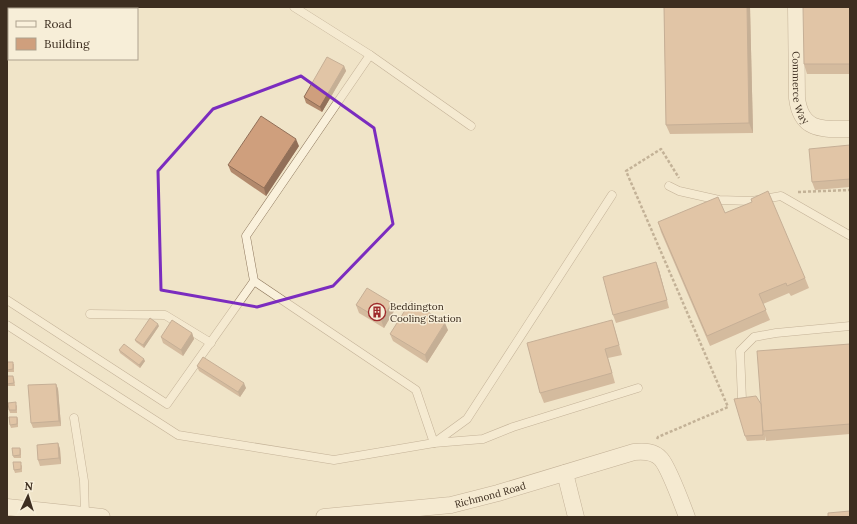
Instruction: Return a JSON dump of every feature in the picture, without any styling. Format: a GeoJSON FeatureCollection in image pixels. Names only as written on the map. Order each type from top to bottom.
{"type":"FeatureCollection","features":[{"type":"Feature","properties":{"kind":"street","name":"Commerce Way"},"geometry":{"type":"LineString","coordinates":[[796,7],[797,98],[799,111],[807,122],[820,129],[850,129]]}},
{"type":"Feature","properties":{"kind":"street","name":"Richmond Road"},"geometry":{"type":"LineString","coordinates":[[324,517],[451,505],[498,493],[634,452],[652,452]]}},
{"type":"Feature","properties":{"kind":"street"},"geometry":{"type":"LineString","coordinates":[[652,452],[662,459],[687,517]]}},
{"type":"Feature","properties":{"kind":"street"},"geometry":{"type":"LineString","coordinates":[[565,473],[576,517]]}},
{"type":"Feature","properties":{"kind":"street"},"geometry":{"type":"LineString","coordinates":[[13,511],[102,517]]}},
{"type":"Feature","properties":{"kind":"lane"},"geometry":{"type":"LineString","coordinates":[[294,7],[370,55],[471,126]]}},
{"type":"Feature","properties":{"kind":"lane"},"geometry":{"type":"LineString","coordinates":[[7,300],[167,404],[254,281],[246,236],[370,55]]}},
{"type":"Feature","properties":{"kind":"lane"},"geometry":{"type":"LineString","coordinates":[[669,186],[679,191],[719,200],[752,201],[781,196],[850,237]]}},
{"type":"Feature","properties":{"kind":"lane"},"geometry":{"type":"LineString","coordinates":[[434,443],[467,419],[612,195]]}},
{"type":"Feature","properties":{"kind":"lane"},"geometry":{"type":"LineString","coordinates":[[254,281],[416,390],[434,443]]}},
{"type":"Feature","properties":{"kind":"lane"},"geometry":{"type":"LineString","coordinates":[[90,314],[165,315],[211,343]]}},
{"type":"Feature","properties":{"kind":"lane"},"geometry":{"type":"LineString","coordinates":[[7,325],[178,435],[334,460],[434,443],[483,440],[513,427],[638,388]]}},
{"type":"Feature","properties":{"kind":"lane"},"geometry":{"type":"LineString","coordinates":[[742,400],[740,351],[754,337],[776,333],[850,326]]}},
{"type":"Feature","properties":{"kind":"lane"},"geometry":{"type":"LineString","coordinates":[[74,418],[84,481],[85,515]]}},
{"type":"Feature","properties":{"kind":"path"},"geometry":{"type":"LineString","coordinates":[[652,452],[658,437],[728,407],[626,171],[661,149],[679,178],[686,181]]}},
{"type":"Feature","properties":{"kind":"path"},"geometry":{"type":"LineString","coordinates":[[796,192],[850,190]]}},
{"type":"Feature","properties":{"kind":"highlighted area"},"geometry":{"type":"Polygon","coordinates":[[[301,76],[374,128],[393,224],[333,286],[257,307],[161,290],[158,171],[213,109],[301,76]]]}},
{"type":"Feature","properties":{"kind":"building"},"geometry":{"type":"Polygon","coordinates":[[[664,7],[747,7],[749,123],[666,125],[664,7]]]}},
{"type":"Feature","properties":{"kind":"building"},"geometry":{"type":"Polygon","coordinates":[[[803,7],[850,7],[850,64],[804,64],[803,7]]]}},
{"type":"Feature","properties":{"kind":"building"},"geometry":{"type":"Polygon","coordinates":[[[327,57],[344,66],[320,107],[304,97],[327,57]]]}},
{"type":"Feature","properties":{"kind":"building"},"geometry":{"type":"Polygon","coordinates":[[[261,116],[296,139],[264,188],[228,165],[261,116]]]}},
{"type":"Feature","properties":{"kind":"building"},"geometry":{"type":"Polygon","coordinates":[[[850,145],[850,179],[812,182],[809,149],[850,145]]]}},
{"type":"Feature","properties":{"kind":"building"},"geometry":{"type":"Polygon","coordinates":[[[768,191],[805,278],[787,286],[786,283],[759,294],[766,310],[707,336],[658,222],[718,197],[725,213],[752,202],[751,199],[768,191]]]}},
{"type":"Feature","properties":{"kind":"building"},"geometry":{"type":"Polygon","coordinates":[[[656,262],[667,300],[613,315],[603,277],[656,262]]]}},
{"type":"Feature","properties":{"kind":"building"},"geometry":{"type":"Polygon","coordinates":[[[367,288],[392,303],[381,320],[356,305],[367,288]]]}},
{"type":"Feature","properties":{"kind":"building"},"geometry":{"type":"Polygon","coordinates":[[[411,301],[445,323],[425,355],[390,334],[411,301]]]}},
{"type":"Feature","properties":{"kind":"building"},"geometry":{"type":"Polygon","coordinates":[[[150,318],[158,324],[143,345],[135,340],[150,318]]]}},
{"type":"Feature","properties":{"kind":"building"},"geometry":{"type":"Polygon","coordinates":[[[172,320],[192,333],[181,350],[161,337],[172,320]]]}},
{"type":"Feature","properties":{"kind":"building"},"geometry":{"type":"Polygon","coordinates":[[[612,320],[619,345],[605,349],[612,373],[540,393],[527,343],[612,320]]]}},
{"type":"Feature","properties":{"kind":"building"},"geometry":{"type":"Polygon","coordinates":[[[124,344],[144,359],[139,365],[119,350],[124,344]]]}},
{"type":"Feature","properties":{"kind":"building"},"geometry":{"type":"Polygon","coordinates":[[[850,344],[850,424],[763,431],[757,351],[850,344]]]}},
{"type":"Feature","properties":{"kind":"building"},"geometry":{"type":"Polygon","coordinates":[[[203,357],[244,383],[238,392],[197,366],[203,357]]]}},
{"type":"Feature","properties":{"kind":"building"},"geometry":{"type":"Polygon","coordinates":[[[7,362],[13,362],[13,369],[7,370],[7,362]]]}},
{"type":"Feature","properties":{"kind":"building"},"geometry":{"type":"Polygon","coordinates":[[[7,376],[13,376],[14,383],[7,384],[7,376]]]}},
{"type":"Feature","properties":{"kind":"building"},"geometry":{"type":"Polygon","coordinates":[[[56,384],[59,421],[31,423],[28,385],[56,384]]]}},
{"type":"Feature","properties":{"kind":"building"},"geometry":{"type":"Polygon","coordinates":[[[756,396],[761,404],[763,435],[745,436],[734,399],[756,396]]]}},
{"type":"Feature","properties":{"kind":"building"},"geometry":{"type":"Polygon","coordinates":[[[16,402],[16,410],[9,410],[8,403],[16,402]]]}},
{"type":"Feature","properties":{"kind":"building"},"geometry":{"type":"Polygon","coordinates":[[[9,417],[17,417],[17,424],[10,425],[9,417]]]}},
{"type":"Feature","properties":{"kind":"building"},"geometry":{"type":"Polygon","coordinates":[[[58,443],[59,458],[38,460],[37,445],[58,443]]]}},
{"type":"Feature","properties":{"kind":"building"},"geometry":{"type":"Polygon","coordinates":[[[12,448],[20,448],[20,455],[13,456],[12,448]]]}},
{"type":"Feature","properties":{"kind":"building"},"geometry":{"type":"Polygon","coordinates":[[[13,462],[21,462],[21,469],[14,470],[13,462]]]}},
{"type":"Feature","properties":{"kind":"building"},"geometry":{"type":"Polygon","coordinates":[[[850,511],[850,517],[828,517],[828,513],[850,511]]]}},
{"type":"Feature","properties":{"kind":"place","name":"Beddington Cooling Station"},"geometry":{"type":"Point","coordinates":[377,312]}}]}
